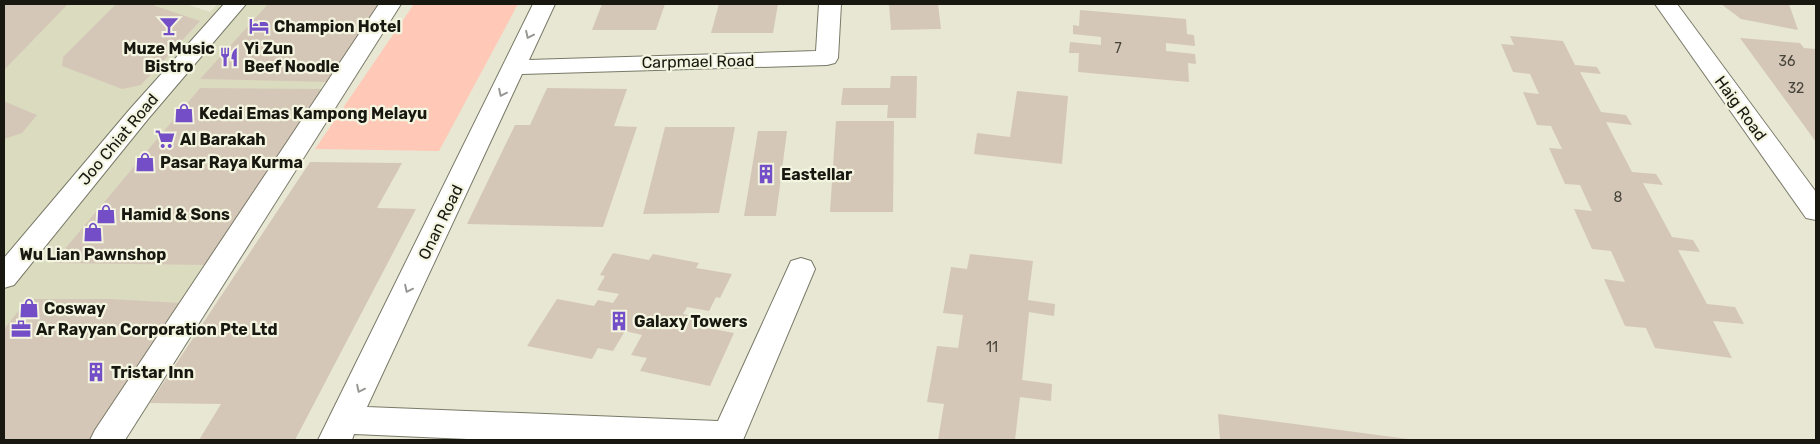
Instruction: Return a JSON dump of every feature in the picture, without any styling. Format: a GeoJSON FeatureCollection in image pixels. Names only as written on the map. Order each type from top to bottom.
{"type":"FeatureCollection","features":[{"type":"Feature","properties":{"kind":"street","name":"Joo Chiat Road"},"geometry":{"type":"LineString","coordinates":[[4,277],[133,121],[235,4]]}},
{"type":"Feature","properties":{"kind":"street"},"geometry":{"type":"LineString","coordinates":[[107,440],[390,4]]}},
{"type":"Feature","properties":{"kind":"street","name":"Onan Road"},"geometry":{"type":"LineString","coordinates":[[340,430],[544,4]]}},
{"type":"Feature","properties":{"kind":"street","name":"Carpmael Road"},"geometry":{"type":"LineString","coordinates":[[515,66],[827,58],[830,4]]}},
{"type":"Feature","properties":{"kind":"street","name":"Haig Road"},"geometry":{"type":"LineString","coordinates":[[1666,4],[1816,211]]}},
{"type":"Feature","properties":{"kind":"street"},"geometry":{"type":"LineString","coordinates":[[340,430],[726,438],[801,269]]}},
{"type":"Feature","properties":{"kind":"shaded area"},"geometry":{"type":"Polygon","coordinates":[[[4,4],[186,4],[210,12],[218,4],[376,4],[88,440],[4,440],[4,4]]]}},
{"type":"Feature","properties":{"kind":"shaded area"},"geometry":{"type":"Polygon","coordinates":[[[414,4],[518,4],[439,151],[315,149],[414,4]]]}},
{"type":"Feature","properties":{"kind":"building"},"geometry":{"type":"Polygon","coordinates":[[[4,4],[68,4],[4,70],[4,4]]]}},
{"type":"Feature","properties":{"kind":"building"},"geometry":{"type":"Polygon","coordinates":[[[116,4],[150,4],[200,21],[141,85],[122,89],[62,66],[63,57],[116,4]]]}},
{"type":"Feature","properties":{"kind":"building","name":"Champion Hotel"},"geometry":{"type":"Polygon","coordinates":[[[268,4],[384,4],[326,82],[200,79],[268,4]]]}},
{"type":"Feature","properties":{"kind":"building"},"geometry":{"type":"Polygon","coordinates":[[[602,4],[665,4],[656,30],[592,30],[602,4]]]}},
{"type":"Feature","properties":{"kind":"building"},"geometry":{"type":"Polygon","coordinates":[[[719,4],[778,4],[773,33],[711,33],[719,4]]]}},
{"type":"Feature","properties":{"kind":"building"},"geometry":{"type":"Polygon","coordinates":[[[889,4],[938,4],[941,29],[891,30],[889,4]]]}},
{"type":"Feature","properties":{"kind":"building"},"geometry":{"type":"Polygon","coordinates":[[[1721,4],[1789,4],[1798,30],[1741,19],[1721,4]]]}},
{"type":"Feature","properties":{"kind":"building"},"geometry":{"type":"Polygon","coordinates":[[[1080,10],[1186,19],[1187,34],[1194,35],[1195,46],[1166,43],[1166,51],[1195,54],[1196,64],[1188,63],[1189,82],[1078,72],[1079,53],[1069,53],[1070,42],[1101,45],[1101,37],[1073,34],[1073,25],[1079,26],[1080,10]]]}},
{"type":"Feature","properties":{"kind":"building"},"geometry":{"type":"Polygon","coordinates":[[[1510,36],[1563,41],[1575,65],[1597,67],[1601,74],[1580,72],[1601,112],[1626,115],[1632,125],[1606,122],[1632,172],[1656,174],[1663,185],[1643,183],[1672,237],[1693,240],[1700,252],[1678,250],[1707,304],[1735,307],[1744,324],[1713,321],[1732,358],[1655,348],[1646,328],[1625,326],[1604,279],[1625,282],[1611,251],[1592,249],[1574,209],[1592,211],[1580,185],[1565,184],[1549,148],[1562,149],[1551,126],[1537,125],[1523,92],[1539,94],[1530,74],[1513,72],[1501,44],[1514,45],[1510,36]]]}},
{"type":"Feature","properties":{"kind":"building"},"geometry":{"type":"Polygon","coordinates":[[[1740,38],[1800,43],[1804,48],[1816,49],[1816,142],[1740,38]]]}},
{"type":"Feature","properties":{"kind":"building"},"geometry":{"type":"Polygon","coordinates":[[[891,76],[917,76],[916,118],[887,118],[888,105],[841,105],[843,88],[890,88],[891,76]]]}},
{"type":"Feature","properties":{"kind":"building"},"geometry":{"type":"Polygon","coordinates":[[[200,88],[326,89],[205,265],[53,263],[200,88]]]}},
{"type":"Feature","properties":{"kind":"building"},"geometry":{"type":"Polygon","coordinates":[[[547,88],[627,89],[614,126],[637,127],[603,227],[467,224],[515,125],[530,125],[547,88]]]}},
{"type":"Feature","properties":{"kind":"building"},"geometry":{"type":"Polygon","coordinates":[[[1017,91],[1068,96],[1062,164],[974,154],[977,133],[1010,137],[1017,91]]]}},
{"type":"Feature","properties":{"kind":"building"},"geometry":{"type":"Polygon","coordinates":[[[6,102],[37,115],[22,133],[4,139],[4,103],[6,102]]]}},
{"type":"Feature","properties":{"kind":"building"},"geometry":{"type":"Polygon","coordinates":[[[836,121],[894,121],[893,212],[830,212],[836,121]]]}},
{"type":"Feature","properties":{"kind":"building"},"geometry":{"type":"Polygon","coordinates":[[[665,127],[735,127],[719,213],[643,214],[665,127]]]}},
{"type":"Feature","properties":{"kind":"building","name":"Eastellar"},"geometry":{"type":"Polygon","coordinates":[[[758,131],[787,131],[776,216],[744,216],[758,131]]]}},
{"type":"Feature","properties":{"kind":"building"},"geometry":{"type":"Polygon","coordinates":[[[310,162],[402,163],[377,208],[416,209],[295,440],[199,440],[221,404],[150,403],[310,162]]]}},
{"type":"Feature","properties":{"kind":"building","name":"Galaxy Towers"},"geometry":{"type":"Polygon","coordinates":[[[613,253],[649,260],[653,254],[699,263],[696,268],[732,274],[720,298],[716,297],[709,311],[687,307],[683,314],[697,317],[693,325],[734,333],[710,386],[640,371],[647,358],[631,355],[642,335],[625,331],[613,351],[598,348],[592,359],[527,346],[557,299],[594,306],[598,300],[613,303],[619,294],[597,290],[605,276],[600,275],[613,253]]]}},
{"type":"Feature","properties":{"kind":"building"},"geometry":{"type":"Polygon","coordinates":[[[970,254],[1033,261],[1028,300],[1055,304],[1054,316],[1029,312],[1022,380],[1052,384],[1051,401],[1020,397],[1015,440],[938,440],[944,404],[927,402],[937,346],[958,348],[963,315],[943,313],[951,267],[967,269],[970,254]]]}},
{"type":"Feature","properties":{"kind":"building"},"geometry":{"type":"Polygon","coordinates":[[[28,299],[111,299],[181,303],[90,440],[4,440],[4,329],[28,299]]]}},
{"type":"Feature","properties":{"kind":"building"},"geometry":{"type":"Polygon","coordinates":[[[1218,414],[1408,439],[1408,440],[1220,440],[1218,414]]]}},
{"type":"Feature","properties":{"kind":"place","name":"Muze Music Bistro"},"geometry":{"type":"Point","coordinates":[169,26]}},
{"type":"Feature","properties":{"kind":"place","name":"Champion Hotel"},"geometry":{"type":"Point","coordinates":[259,26]}},
{"type":"Feature","properties":{"kind":"place","name":"Yi Zun Beef Noodle"},"geometry":{"type":"Point","coordinates":[229,57]}},
{"type":"Feature","properties":{"kind":"place","name":"Kedai Emas Kampong Melayu"},"geometry":{"type":"Point","coordinates":[184,113]}},
{"type":"Feature","properties":{"kind":"place","name":"Al Barakah"},"geometry":{"type":"Point","coordinates":[165,139]}},
{"type":"Feature","properties":{"kind":"place","name":"Pasar Raya Kurma"},"geometry":{"type":"Point","coordinates":[145,162]}},
{"type":"Feature","properties":{"kind":"place","name":"Eastellar"},"geometry":{"type":"Point","coordinates":[766,174]}},
{"type":"Feature","properties":{"kind":"place","name":"Hamid & Sons"},"geometry":{"type":"Point","coordinates":[106,214]}},
{"type":"Feature","properties":{"kind":"place","name":"Wu Lian Pawnshop"},"geometry":{"type":"Point","coordinates":[93,232]}},
{"type":"Feature","properties":{"kind":"place","name":"Cosway"},"geometry":{"type":"Point","coordinates":[29,308]}},
{"type":"Feature","properties":{"kind":"place","name":"Galaxy Towers"},"geometry":{"type":"Point","coordinates":[619,321]}},
{"type":"Feature","properties":{"kind":"place","name":"Ar Rayyan Corporation Pte Ltd"},"geometry":{"type":"Point","coordinates":[21,329]}},
{"type":"Feature","properties":{"kind":"place","name":"Tristar Inn"},"geometry":{"type":"Point","coordinates":[96,372]}}]}
